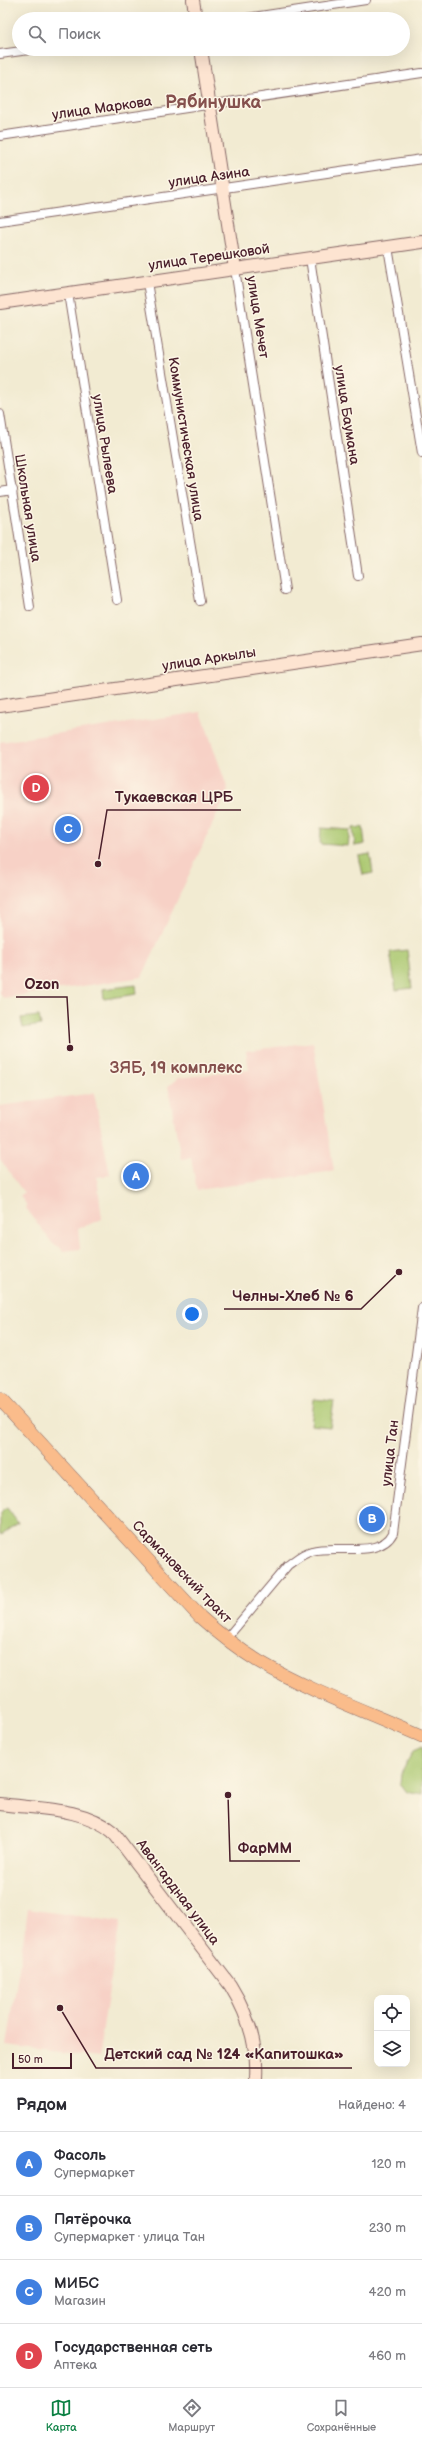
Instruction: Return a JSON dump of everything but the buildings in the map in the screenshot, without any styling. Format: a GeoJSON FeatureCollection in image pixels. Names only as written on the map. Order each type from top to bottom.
{"type":"FeatureCollection","features":[{"type":"Feature","properties":{"kind":"main road","name":"Сармановский тракт"},"geometry":{"type":"LineString","coordinates":[[0,1399],[200,1616],[226,1639],[258,1661],[290,1677],[422,1736]]}},
{"type":"Feature","properties":{"kind":"street"},"geometry":{"type":"LineString","coordinates":[[193,0],[195,12]]}},
{"type":"Feature","properties":{"kind":"street"},"geometry":{"type":"LineString","coordinates":[[286,12],[366,0]]}},
{"type":"Feature","properties":{"kind":"street"},"geometry":{"type":"LineString","coordinates":[[0,54],[12,52]]}},
{"type":"Feature","properties":{"kind":"street","name":"улица Мечет"},"geometry":{"type":"LineString","coordinates":[[202,56],[285,590]]}},
{"type":"Feature","properties":{"kind":"street","name":"улица Маркова"},"geometry":{"type":"LineString","coordinates":[[0,136],[422,73]]}},
{"type":"Feature","properties":{"kind":"street","name":"улица Азина"},"geometry":{"type":"LineString","coordinates":[[0,221],[422,159]]}},
{"type":"Feature","properties":{"kind":"street","name":"улица Терешковой"},"geometry":{"type":"LineString","coordinates":[[0,303],[422,242]]}},
{"type":"Feature","properties":{"kind":"street"},"geometry":{"type":"LineString","coordinates":[[388,247],[422,452]]}},
{"type":"Feature","properties":{"kind":"street","name":"улица Баумана"},"geometry":{"type":"LineString","coordinates":[[310,258],[358,576]]}},
{"type":"Feature","properties":{"kind":"street","name":"Коммунистическая улица"},"geometry":{"type":"LineString","coordinates":[[147,282],[200,601]]}},
{"type":"Feature","properties":{"kind":"street","name":"улица Рылеева"},"geometry":{"type":"LineString","coordinates":[[68,293],[117,600]]}},
{"type":"Feature","properties":{"kind":"street","name":"Школьная улица"},"geometry":{"type":"LineString","coordinates":[[0,414],[30,607]]}},
{"type":"Feature","properties":{"kind":"street"},"geometry":{"type":"LineString","coordinates":[[0,492],[13,490]]}},
{"type":"Feature","properties":{"kind":"street","name":"улица Аркылы"},"geometry":{"type":"LineString","coordinates":[[0,706],[422,644]]}},
{"type":"Feature","properties":{"kind":"street","name":"улица Тан"},"geometry":{"type":"LineString","coordinates":[[226,1639],[288,1565],[298,1557],[312,1550],[373,1548],[385,1544],[390,1540],[393,1533],[422,1308]]}},
{"type":"Feature","properties":{"kind":"street","name":"Авангардная улица"},"geometry":{"type":"LineString","coordinates":[[0,1804],[79,1815],[99,1822],[113,1832],[230,1985],[239,2000],[254,2041],[256,2079]]}},
{"type":"Feature","properties":{"kind":"shaded area"},"geometry":{"type":"Polygon","coordinates":[[[201,712],[228,790],[142,977],[3,998],[0,993],[0,742],[201,712]]]}},
{"type":"Feature","properties":{"kind":"shaded area"},"geometry":{"type":"Polygon","coordinates":[[[313,1042],[334,1171],[197,1190],[191,1158],[181,1159],[168,1086],[178,1078],[249,1070],[246,1051],[313,1042]]]}},
{"type":"Feature","properties":{"kind":"shaded area"},"geometry":{"type":"Polygon","coordinates":[[[94,1093],[110,1175],[97,1177],[102,1219],[78,1229],[80,1249],[63,1251],[60,1247],[53,1244],[26,1208],[26,1204],[20,1196],[24,1193],[0,1159],[0,1106],[94,1093]]]}},
{"type":"Feature","properties":{"kind":"shaded area"},"geometry":{"type":"Polygon","coordinates":[[[28,1909],[120,1922],[98,2058],[7,2046],[28,1909]]]}},
{"type":"Feature","properties":{"kind":"green space"},"geometry":{"type":"Polygon","coordinates":[[[363,827],[365,844],[355,846],[353,828],[363,827]]]}},
{"type":"Feature","properties":{"kind":"green space"},"geometry":{"type":"Polygon","coordinates":[[[321,828],[350,830],[348,846],[320,844],[321,828]]]}},
{"type":"Feature","properties":{"kind":"green space"},"geometry":{"type":"Polygon","coordinates":[[[370,854],[373,873],[363,875],[359,856],[370,854]]]}},
{"type":"Feature","properties":{"kind":"green space"},"geometry":{"type":"Polygon","coordinates":[[[407,950],[412,988],[396,990],[390,952],[407,950]]]}},
{"type":"Feature","properties":{"kind":"green space"},"geometry":{"type":"Polygon","coordinates":[[[136,985],[137,994],[104,999],[103,989],[136,985]]]}},
{"type":"Feature","properties":{"kind":"green space"},"geometry":{"type":"Polygon","coordinates":[[[39,1016],[41,1025],[23,1028],[21,1018],[39,1016]]]}},
{"type":"Feature","properties":{"kind":"green space"},"geometry":{"type":"Polygon","coordinates":[[[314,1399],[334,1401],[330,1427],[311,1425],[314,1399]]]}},
{"type":"Feature","properties":{"kind":"green space"},"geometry":{"type":"Polygon","coordinates":[[[7,1508],[18,1523],[2,1535],[0,1532],[0,1513],[7,1508]]]}},
{"type":"Feature","properties":{"kind":"green space"},"geometry":{"type":"Polygon","coordinates":[[[422,1747],[422,1795],[407,1792],[400,1783],[401,1774],[413,1751],[422,1747]]]}},
{"type":"Feature","properties":{"kind":"place","name":"Государственная сеть"},"geometry":{"type":"Point","coordinates":[36,788]}},
{"type":"Feature","properties":{"kind":"place","name":"МИБС"},"geometry":{"type":"Point","coordinates":[68,829]}},
{"type":"Feature","properties":{"kind":"place","name":"Тукаевская ЦРБ"},"geometry":{"type":"Point","coordinates":[98,864]}},
{"type":"Feature","properties":{"kind":"place","name":"Ozon"},"geometry":{"type":"Point","coordinates":[70,1048]}},
{"type":"Feature","properties":{"kind":"place","name":"Фасоль"},"geometry":{"type":"Point","coordinates":[136,1176]}},
{"type":"Feature","properties":{"kind":"place","name":"Челны-Хлеб № 6"},"geometry":{"type":"Point","coordinates":[399,1272]}},
{"type":"Feature","properties":{"kind":"place","name":"Пятёрочка"},"geometry":{"type":"Point","coordinates":[372,1519]}},
{"type":"Feature","properties":{"kind":"place","name":"ФарММ"},"geometry":{"type":"Point","coordinates":[228,1795]}},
{"type":"Feature","properties":{"kind":"place","name":"Детский сад № 124 «Капитошка»"},"geometry":{"type":"Point","coordinates":[60,2008]}},
{"type":"Feature","properties":{"kind":"district","name":"Рябинушка"},"geometry":{"type":"Point","coordinates":[213,102]}},
{"type":"Feature","properties":{"kind":"district","name":"ЗЯБ, 19 комплекс"},"geometry":{"type":"Point","coordinates":[176,1068]}}]}
